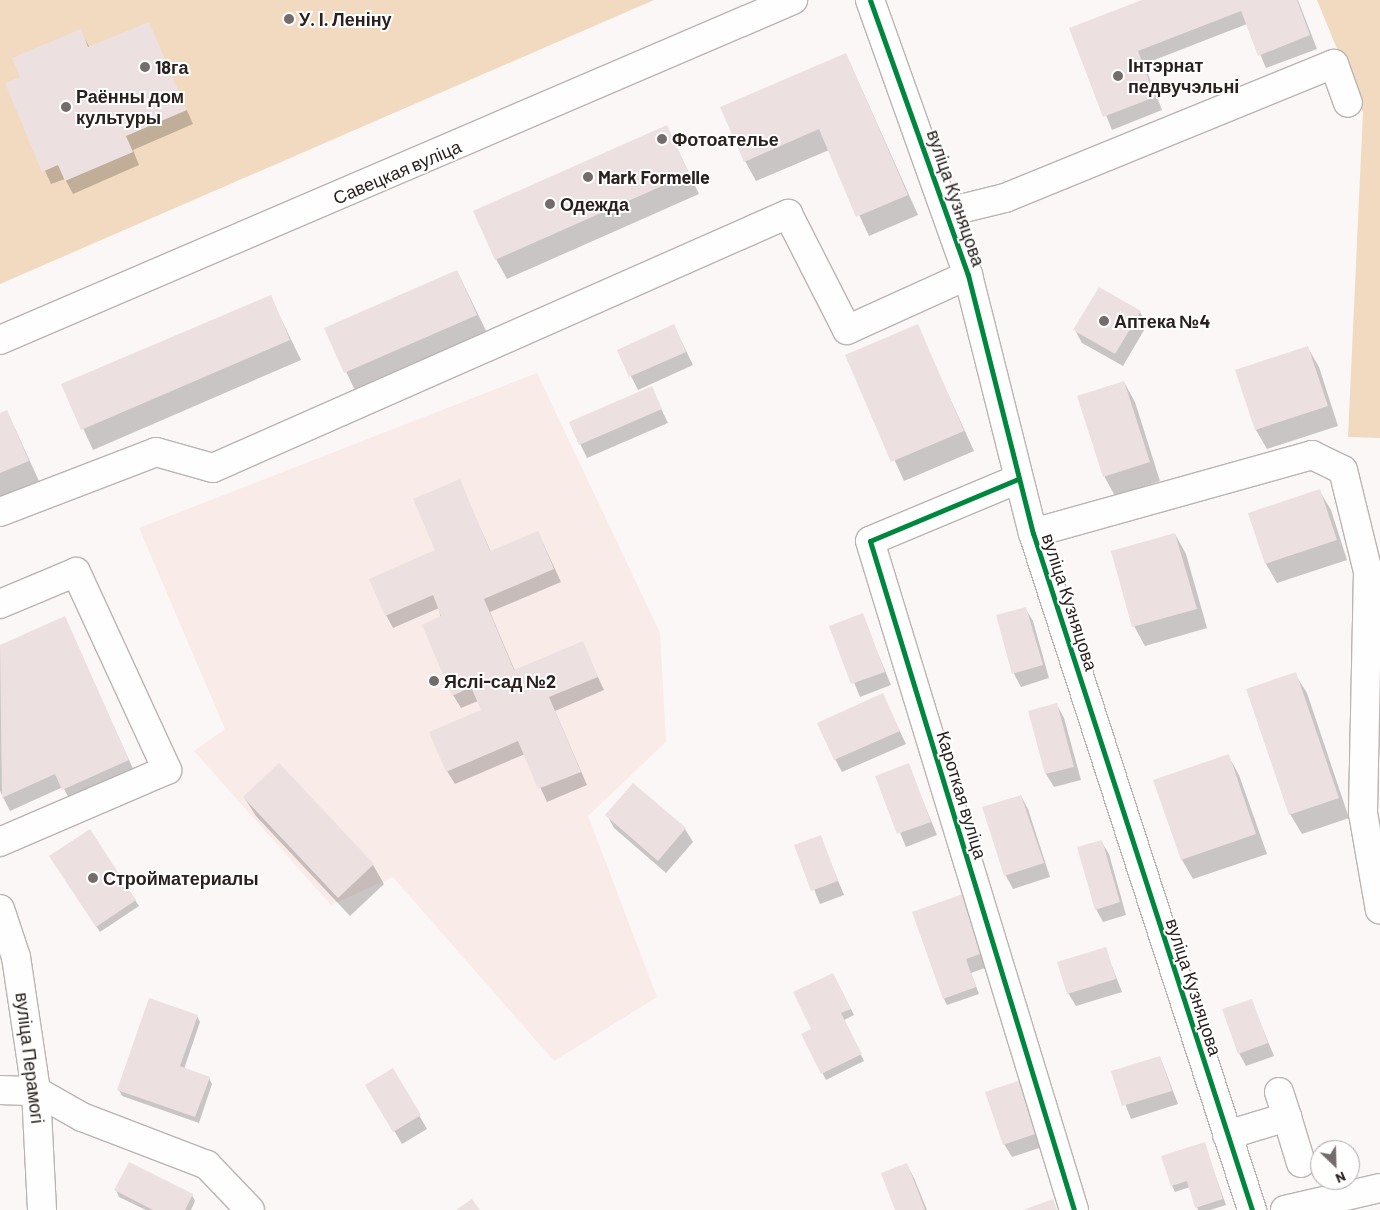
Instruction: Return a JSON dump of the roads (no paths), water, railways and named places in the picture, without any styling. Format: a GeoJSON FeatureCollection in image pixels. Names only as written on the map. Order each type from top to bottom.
{"type":"FeatureCollection","features":[{"type":"Feature","properties":{"kind":"street","name":"Савецкая вуліца"},"geometry":{"type":"LineString","coordinates":[[0,340],[793,0]]}},
{"type":"Feature","properties":{"kind":"street","name":"вуліца Кузняцова"},"geometry":{"type":"LineString","coordinates":[[870,0],[948,212],[968,275],[1033,533],[1252,1210]]}},
{"type":"Feature","properties":{"kind":"street"},"geometry":{"type":"LineString","coordinates":[[948,212],[1005,198],[1334,64],[1348,103]]}},
{"type":"Feature","properties":{"kind":"street"},"geometry":{"type":"LineString","coordinates":[[0,512],[156,452],[213,468],[788,214],[847,330],[968,275]]}},
{"type":"Feature","properties":{"kind":"street"},"geometry":{"type":"LineString","coordinates":[[1033,533],[1312,455],[1342,470],[1368,572],[1363,813],[1380,910]]}},
{"type":"Feature","properties":{"kind":"street","name":"Кароткая вуліца"},"geometry":{"type":"LineString","coordinates":[[1018,479],[870,541],[1074,1210]]}},
{"type":"Feature","properties":{"kind":"street"},"geometry":{"type":"LineString","coordinates":[[0,604],[76,572],[167,770],[0,842]]}},
{"type":"Feature","properties":{"kind":"street","name":"вуліца Перамогі"},"geometry":{"type":"LineString","coordinates":[[0,909],[16,957],[36,1091],[42,1210]]}},
{"type":"Feature","properties":{"kind":"street"},"geometry":{"type":"LineString","coordinates":[[0,1090],[36,1091],[82,1117],[207,1165],[250,1210]]}},
{"type":"Feature","properties":{"kind":"street"},"geometry":{"type":"LineString","coordinates":[[1228,1135],[1283,1104],[1301,1163]]}},
{"type":"Feature","properties":{"kind":"street"},"geometry":{"type":"LineString","coordinates":[[1296,1209],[1380,1188]]}},
{"type":"Feature","properties":{"kind":"place","name":"У. І. Леніну"},"geometry":{"type":"Point","coordinates":[289,19]}},
{"type":"Feature","properties":{"kind":"place","name":"18га"},"geometry":{"type":"Point","coordinates":[145,67]}},
{"type":"Feature","properties":{"kind":"place","name":"Інтэрнат педвучэльні"},"geometry":{"type":"Point","coordinates":[1118,76]}},
{"type":"Feature","properties":{"kind":"place","name":"Раённы дом культуры"},"geometry":{"type":"Point","coordinates":[66,107]}},
{"type":"Feature","properties":{"kind":"place","name":"Фотоателье"},"geometry":{"type":"Point","coordinates":[662,139]}},
{"type":"Feature","properties":{"kind":"place","name":"Mark Formelle"},"geometry":{"type":"Point","coordinates":[588,177]}},
{"type":"Feature","properties":{"kind":"place","name":"Одежда"},"geometry":{"type":"Point","coordinates":[550,204]}},
{"type":"Feature","properties":{"kind":"place","name":"Аптека №4"},"geometry":{"type":"Point","coordinates":[1104,321]}},
{"type":"Feature","properties":{"kind":"place","name":"Яслі-сад №2"},"geometry":{"type":"Point","coordinates":[434,681]}},
{"type":"Feature","properties":{"kind":"place","name":"Стройматериалы"},"geometry":{"type":"Point","coordinates":[93,878]}}]}
